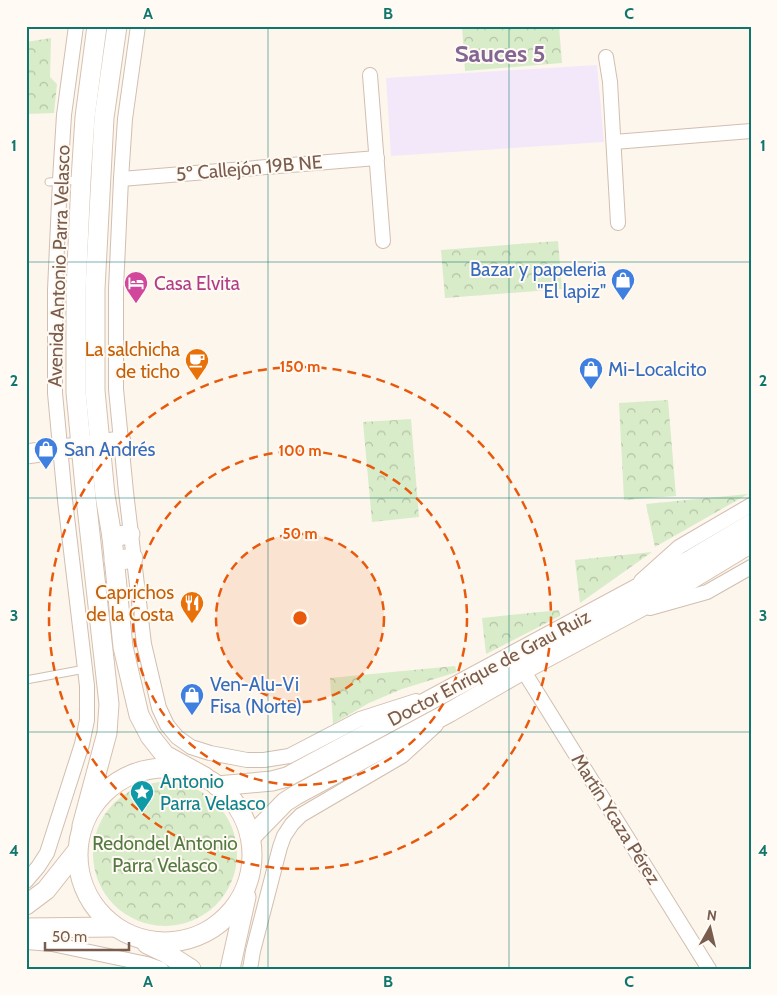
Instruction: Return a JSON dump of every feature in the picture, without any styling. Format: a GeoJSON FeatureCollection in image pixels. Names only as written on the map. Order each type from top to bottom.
{"type":"FeatureCollection","features":[{"type":"Feature","properties":{"kind":"main road","name":"Avenida Antonio Parra Velasco"},"geometry":{"type":"LineString","coordinates":[[82,826],[106,733],[109,704],[76,392],[76,290],[81,180],[85,117],[97,26]]}},
{"type":"Feature","properties":{"kind":"main road","name":"Avenida Antonio Parra Velasco"},"geometry":{"type":"LineString","coordinates":[[117,26],[104,118],[95,289],[95,391],[105,495],[121,535],[114,561],[123,646],[139,715],[150,736],[165,755],[211,781]]}},
{"type":"Feature","properties":{"kind":"main road"},"geometry":{"type":"LineString","coordinates":[[26,454],[121,441]]}},
{"type":"Feature","properties":{"kind":"main road","name":"Doctor Enrique de Grau Ruiz"},"geometry":{"type":"LineString","coordinates":[[211,781],[272,781],[287,777],[692,559],[751,524]]}},
{"type":"Feature","properties":{"kind":"main road","name":"Doctor Enrique de Grau Ruiz"},"geometry":{"type":"LineString","coordinates":[[251,837],[296,794],[680,586],[751,543]]}},
{"type":"Feature","properties":{"kind":"main road"},"geometry":{"type":"LineString","coordinates":[[114,561],[133,558]]}},
{"type":"Feature","properties":{"kind":"main road"},"geometry":{"type":"LineString","coordinates":[[191,969],[166,953],[132,937],[107,922],[88,898],[79,875],[77,851],[82,826],[96,800],[118,781],[146,770],[176,768],[211,781],[229,795],[246,819],[253,848],[251,877],[230,969]]}},
{"type":"Feature","properties":{"kind":"main road"},"geometry":{"type":"LineString","coordinates":[[26,904],[46,890],[77,851]]}},
{"type":"Feature","properties":{"kind":"main road"},"geometry":{"type":"LineString","coordinates":[[132,937],[162,943],[191,939],[219,924],[226,918],[238,904],[251,877]]}},
{"type":"Feature","properties":{"kind":"main road"},"geometry":{"type":"LineString","coordinates":[[26,928],[115,927]]}},
{"type":"Feature","properties":{"kind":"street","name":"Avenida Antonio Parra Velasco"},"geometry":{"type":"LineString","coordinates":[[26,881],[47,853],[82,744],[87,720],[87,686],[55,393],[55,181],[76,26]]}},
{"type":"Feature","properties":{"kind":"street","name":"Avenida Antonio Parra Velasco"},"geometry":{"type":"LineString","coordinates":[[138,26],[125,119],[121,179],[116,288],[116,389],[121,441],[121,535],[133,558],[144,644],[159,708],[167,725],[177,738],[191,747],[210,753],[247,760],[277,759],[289,756],[360,719],[450,690]]}},
{"type":"Feature","properties":{"kind":"street"},"geometry":{"type":"LineString","coordinates":[[606,57],[610,82],[618,223]]}},
{"type":"Feature","properties":{"kind":"street"},"geometry":{"type":"LineString","coordinates":[[370,75],[383,241]]}},
{"type":"Feature","properties":{"kind":"street"},"geometry":{"type":"LineString","coordinates":[[614,142],[751,131]]}},
{"type":"Feature","properties":{"kind":"street","name":"5º Callejón 19B NE"},"geometry":{"type":"LineString","coordinates":[[121,179],[377,158]]}},
{"type":"Feature","properties":{"kind":"street"},"geometry":{"type":"LineString","coordinates":[[625,595],[679,547],[751,505]]}},
{"type":"Feature","properties":{"kind":"street","name":"Doctor Enrique de Grau Ruiz"},"geometry":{"type":"LineString","coordinates":[[628,614],[707,592],[751,567]]}},
{"type":"Feature","properties":{"kind":"street","name":"Martín Ycaza Pérez"},"geometry":{"type":"LineString","coordinates":[[523,670],[709,969]]}},
{"type":"Feature","properties":{"kind":"street"},"geometry":{"type":"LineString","coordinates":[[250,969],[280,847],[284,836],[292,824],[311,808],[402,756],[450,712]]}},
{"type":"Feature","properties":{"kind":"street"},"geometry":{"type":"LineString","coordinates":[[26,942],[52,944],[147,964],[161,969]]}},
{"type":"Feature","properties":{"kind":"lane"},"geometry":{"type":"LineString","coordinates":[[55,181],[81,180]]}},
{"type":"Feature","properties":{"kind":"lane"},"geometry":{"type":"LineString","coordinates":[[26,680],[85,669]]}},
{"type":"Feature","properties":{"kind":"shaded area"},"geometry":{"type":"Polygon","coordinates":[[[597,65],[604,142],[391,156],[386,78],[597,65]]]}},
{"type":"Feature","properties":{"kind":"green space"},"geometry":{"type":"Polygon","coordinates":[[[462,26],[559,26],[562,63],[465,71],[462,26]]]}},
{"type":"Feature","properties":{"kind":"green space"},"geometry":{"type":"Polygon","coordinates":[[[51,38],[50,77],[57,84],[54,113],[26,114],[26,42],[51,38]]]}},
{"type":"Feature","properties":{"kind":"green space"},"geometry":{"type":"Polygon","coordinates":[[[558,241],[562,289],[445,298],[441,250],[558,241]]]}},
{"type":"Feature","properties":{"kind":"green space"},"geometry":{"type":"Polygon","coordinates":[[[668,400],[676,496],[624,500],[619,403],[668,400]]]}},
{"type":"Feature","properties":{"kind":"green space"},"geometry":{"type":"Polygon","coordinates":[[[411,419],[419,517],[372,522],[363,422],[411,419]]]}},
{"type":"Feature","properties":{"kind":"green space"},"geometry":{"type":"Polygon","coordinates":[[[748,494],[655,547],[646,504],[748,494]]]}},
{"type":"Feature","properties":{"kind":"green space"},"geometry":{"type":"Polygon","coordinates":[[[652,552],[580,603],[575,560],[652,552]]]}},
{"type":"Feature","properties":{"kind":"green space"},"geometry":{"type":"Polygon","coordinates":[[[559,610],[560,616],[486,654],[482,618],[559,610]]]}},
{"type":"Feature","properties":{"kind":"green space"},"geometry":{"type":"Polygon","coordinates":[[[455,666],[457,672],[402,689],[369,703],[333,724],[330,678],[455,666]]]}},
{"type":"Feature","properties":{"kind":"green space","name":"Redondel Antonio Parra Velasco"},"geometry":{"type":"Polygon","coordinates":[[[165,782],[193,787],[216,803],[232,826],[237,854],[232,882],[216,905],[193,921],[165,926],[137,921],[114,905],[98,882],[93,854],[98,826],[114,803],[137,787],[165,782]]]}},
{"type":"Feature","properties":{"kind":"place","name":"Bazar y papeleria \"El lapiz\""},"geometry":{"type":"Point","coordinates":[623,301]}},
{"type":"Feature","properties":{"kind":"place","name":"Casa Elvita"},"geometry":{"type":"Point","coordinates":[136,304]}},
{"type":"Feature","properties":{"kind":"place","name":"La salchicha de ticho"},"geometry":{"type":"Point","coordinates":[197,381]}},
{"type":"Feature","properties":{"kind":"place","name":"Mi-Localcito"},"geometry":{"type":"Point","coordinates":[591,390]}},
{"type":"Feature","properties":{"kind":"place","name":"San Andrés"},"geometry":{"type":"Point","coordinates":[46,470]}},
{"type":"Feature","properties":{"kind":"place","name":"Caprichos de la Costa"},"geometry":{"type":"Point","coordinates":[192,624]}},
{"type":"Feature","properties":{"kind":"place","name":"Ven-Alu-Vi Fisa (Norte)"},"geometry":{"type":"Point","coordinates":[192,716]}},
{"type":"Feature","properties":{"kind":"place","name":"Antonio Parra Velasco"},"geometry":{"type":"Point","coordinates":[142,813]}},
{"type":"Feature","properties":{"kind":"district","name":"Sauces 5"},"geometry":{"type":"Point","coordinates":[500,53]}}]}
